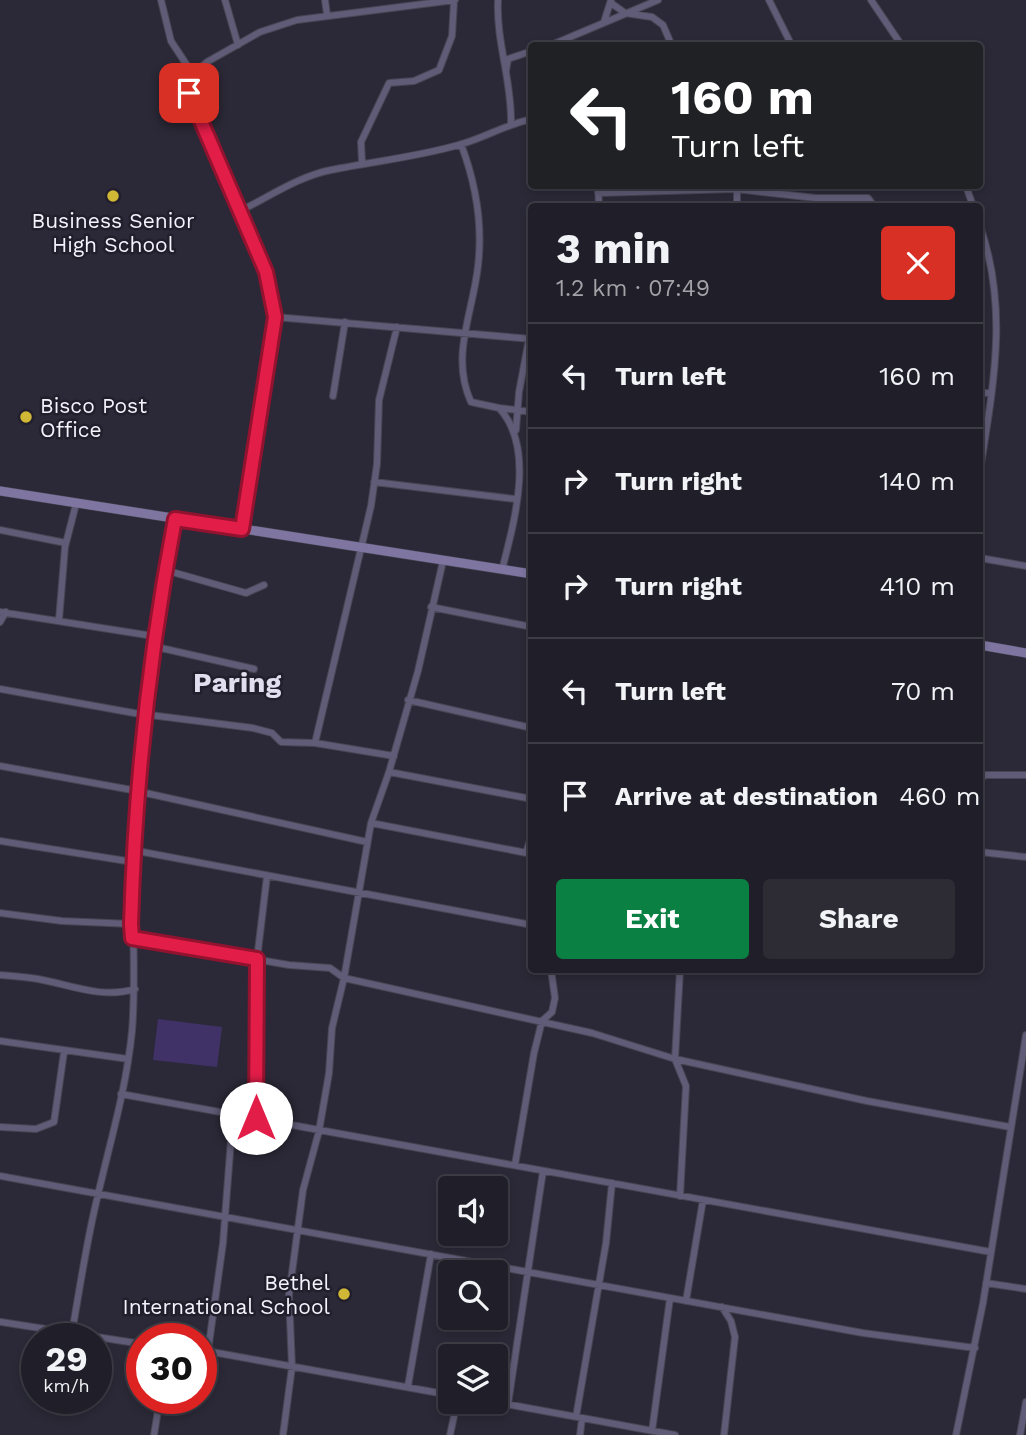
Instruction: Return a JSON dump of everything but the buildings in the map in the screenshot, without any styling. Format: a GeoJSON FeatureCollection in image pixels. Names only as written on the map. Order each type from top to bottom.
{"type":"FeatureCollection","features":[{"type":"Feature","properties":{"kind":"main road"},"geometry":{"type":"LineString","coordinates":[[0,491],[528,573]]}},
{"type":"Feature","properties":{"kind":"main road"},"geometry":{"type":"LineString","coordinates":[[983,646],[1026,653]]}},
{"type":"Feature","properties":{"kind":"street"},"geometry":{"type":"LineString","coordinates":[[161,0],[171,41],[192,74]]}},
{"type":"Feature","properties":{"kind":"street"},"geometry":{"type":"LineString","coordinates":[[225,0],[237,45]]}},
{"type":"Feature","properties":{"kind":"street"},"geometry":{"type":"LineString","coordinates":[[325,0],[327,15]]}},
{"type":"Feature","properties":{"kind":"street"},"geometry":{"type":"LineString","coordinates":[[377,0],[379,9]]}},
{"type":"Feature","properties":{"kind":"street"},"geometry":{"type":"LineString","coordinates":[[242,529],[275,317],[266,272],[192,102],[188,86],[192,74],[237,45],[277,26],[327,15],[454,0],[452,36],[439,70],[414,81],[389,83],[361,142],[362,162]]}},
{"type":"Feature","properties":{"kind":"street"},"geometry":{"type":"LineString","coordinates":[[498,0],[500,51],[506,72],[511,123]]}},
{"type":"Feature","properties":{"kind":"street"},"geometry":{"type":"LineString","coordinates":[[558,42],[658,0]]}},
{"type":"Feature","properties":{"kind":"street"},"geometry":{"type":"LineString","coordinates":[[769,0],[790,42]]}},
{"type":"Feature","properties":{"kind":"street"},"geometry":{"type":"LineString","coordinates":[[871,0],[899,42]]}},
{"type":"Feature","properties":{"kind":"street"},"geometry":{"type":"LineString","coordinates":[[604,22],[611,2],[625,13],[652,17],[663,25],[670,42]]}},
{"type":"Feature","properties":{"kind":"street"},"geometry":{"type":"LineString","coordinates":[[500,51],[508,59]]}},
{"type":"Feature","properties":{"kind":"street"},"geometry":{"type":"LineString","coordinates":[[508,59],[528,52]]}},
{"type":"Feature","properties":{"kind":"street"},"geometry":{"type":"LineString","coordinates":[[506,72],[508,59]]}},
{"type":"Feature","properties":{"kind":"street"},"geometry":{"type":"LineString","coordinates":[[238,212],[317,174],[362,162],[403,160],[461,144],[511,123],[528,120]]}},
{"type":"Feature","properties":{"kind":"street"},"geometry":{"type":"LineString","coordinates":[[461,144],[477,198],[480,234],[478,267],[460,359],[468,395],[471,402],[528,411]]}},
{"type":"Feature","properties":{"kind":"street"},"geometry":{"type":"LineString","coordinates":[[751,189],[816,198],[868,198],[872,203]]}},
{"type":"Feature","properties":{"kind":"street"},"geometry":{"type":"LineString","coordinates":[[983,235],[993,264],[997,311],[996,354],[983,447]]}},
{"type":"Feature","properties":{"kind":"street"},"geometry":{"type":"LineString","coordinates":[[275,317],[464,331],[528,339]]}},
{"type":"Feature","properties":{"kind":"street"},"geometry":{"type":"LineString","coordinates":[[332,396],[345,322]]}},
{"type":"Feature","properties":{"kind":"street"},"geometry":{"type":"LineString","coordinates":[[315,743],[361,549],[374,482],[379,400],[397,327]]}},
{"type":"Feature","properties":{"kind":"street"},"geometry":{"type":"LineString","coordinates":[[502,569],[515,519],[520,452],[516,432],[517,409],[528,354]]}},
{"type":"Feature","properties":{"kind":"street"},"geometry":{"type":"LineString","coordinates":[[983,393],[991,393]]}},
{"type":"Feature","properties":{"kind":"street"},"geometry":{"type":"LineString","coordinates":[[499,408],[516,432]]}},
{"type":"Feature","properties":{"kind":"street"},"geometry":{"type":"LineString","coordinates":[[374,482],[515,499]]}},
{"type":"Feature","properties":{"kind":"street"},"geometry":{"type":"LineString","coordinates":[[59,620],[66,542],[76,504]]}},
{"type":"Feature","properties":{"kind":"street"},"geometry":{"type":"LineString","coordinates":[[74,1323],[128,1059],[135,989],[131,924],[132,850],[153,636],[175,519]]}},
{"type":"Feature","properties":{"kind":"street"},"geometry":{"type":"LineString","coordinates":[[0,530],[66,542]]}},
{"type":"Feature","properties":{"kind":"street"},"geometry":{"type":"LineString","coordinates":[[983,559],[1026,566]]}},
{"type":"Feature","properties":{"kind":"street"},"geometry":{"type":"LineString","coordinates":[[284,1435],[292,1367],[289,1298],[303,1190],[319,1131],[330,1073],[332,1028],[344,978],[371,823],[394,756],[443,561]]}},
{"type":"Feature","properties":{"kind":"street"},"geometry":{"type":"LineString","coordinates":[[165,570],[246,593],[264,585]]}},
{"type":"Feature","properties":{"kind":"street"},"geometry":{"type":"LineString","coordinates":[[431,607],[528,626]]}},
{"type":"Feature","properties":{"kind":"street"},"geometry":{"type":"LineString","coordinates":[[0,622],[3,612],[153,636]]}},
{"type":"Feature","properties":{"kind":"street"},"geometry":{"type":"LineString","coordinates":[[152,646],[254,669]]}},
{"type":"Feature","properties":{"kind":"street"},"geometry":{"type":"LineString","coordinates":[[0,689],[253,728],[272,733],[281,741],[315,743],[394,756]]}},
{"type":"Feature","properties":{"kind":"street"},"geometry":{"type":"LineString","coordinates":[[408,700],[528,727]]}},
{"type":"Feature","properties":{"kind":"street"},"geometry":{"type":"LineString","coordinates":[[0,766],[138,792],[367,842]]}},
{"type":"Feature","properties":{"kind":"street"},"geometry":{"type":"LineString","coordinates":[[389,772],[528,798]]}},
{"type":"Feature","properties":{"kind":"street"},"geometry":{"type":"LineString","coordinates":[[983,777],[1026,775]]}},
{"type":"Feature","properties":{"kind":"street"},"geometry":{"type":"LineString","coordinates":[[371,823],[528,854]]}},
{"type":"Feature","properties":{"kind":"street"},"geometry":{"type":"LineString","coordinates":[[0,841],[133,862]]}},
{"type":"Feature","properties":{"kind":"street"},"geometry":{"type":"LineString","coordinates":[[132,850],[528,924]]}},
{"type":"Feature","properties":{"kind":"street"},"geometry":{"type":"LineString","coordinates":[[983,852],[1026,857]]}},
{"type":"Feature","properties":{"kind":"street"},"geometry":{"type":"LineString","coordinates":[[256,1118],[257,959],[267,876]]}},
{"type":"Feature","properties":{"kind":"street"},"geometry":{"type":"LineString","coordinates":[[0,913],[51,920],[131,924]]}},
{"type":"Feature","properties":{"kind":"street"},"geometry":{"type":"LineString","coordinates":[[132,938],[330,968],[344,978],[617,1039],[675,1059],[867,1101],[1010,1126]]}},
{"type":"Feature","properties":{"kind":"street"},"geometry":{"type":"LineString","coordinates":[[514,1165],[542,1021],[552,1012],[555,999],[551,973]]}},
{"type":"Feature","properties":{"kind":"street"},"geometry":{"type":"LineString","coordinates":[[680,973],[675,1059],[686,1086],[680,1196]]}},
{"type":"Feature","properties":{"kind":"street"},"geometry":{"type":"LineString","coordinates":[[0,975],[36,978],[101,993],[120,993],[135,989]]}},
{"type":"Feature","properties":{"kind":"street"},"geometry":{"type":"LineString","coordinates":[[957,1435],[975,1348],[1010,1126],[1024,1061],[1026,1035]]}},
{"type":"Feature","properties":{"kind":"street"},"geometry":{"type":"LineString","coordinates":[[0,1041],[128,1059]]}},
{"type":"Feature","properties":{"kind":"street"},"geometry":{"type":"LineString","coordinates":[[0,1127],[41,1128],[54,1122],[64,1052]]}},
{"type":"Feature","properties":{"kind":"street"},"geometry":{"type":"LineString","coordinates":[[121,1094],[991,1252]]}},
{"type":"Feature","properties":{"kind":"street"},"geometry":{"type":"LineString","coordinates":[[209,1323],[223,1219],[233,1114]]}},
{"type":"Feature","properties":{"kind":"street"},"geometry":{"type":"LineString","coordinates":[[543,1171],[508,1404],[674,1435]]}},
{"type":"Feature","properties":{"kind":"street"},"geometry":{"type":"LineString","coordinates":[[0,1176],[223,1219],[863,1333],[975,1348]]}},
{"type":"Feature","properties":{"kind":"street"},"geometry":{"type":"LineString","coordinates":[[580,1435],[579,1418],[612,1183]]}},
{"type":"Feature","properties":{"kind":"street"},"geometry":{"type":"LineString","coordinates":[[686,1301],[703,1200]]}},
{"type":"Feature","properties":{"kind":"street"},"geometry":{"type":"LineString","coordinates":[[408,1386],[431,1254]]}},
{"type":"Feature","properties":{"kind":"street"},"geometry":{"type":"LineString","coordinates":[[986,1283],[1026,1289]]}},
{"type":"Feature","properties":{"kind":"street"},"geometry":{"type":"LineString","coordinates":[[652,1431],[670,1298]]}},
{"type":"Feature","properties":{"kind":"street"},"geometry":{"type":"LineString","coordinates":[[722,1307],[731,1321],[735,1336],[724,1435]]}},
{"type":"Feature","properties":{"kind":"street"},"geometry":{"type":"LineString","coordinates":[[1,1322],[21,1325]]}},
{"type":"Feature","properties":{"kind":"street"},"geometry":{"type":"LineString","coordinates":[[217,1353],[438,1392]]}},
{"type":"Feature","properties":{"kind":"street"},"geometry":{"type":"LineString","coordinates":[[1020,1435],[1026,1402]]}},
{"type":"Feature","properties":{"kind":"street"},"geometry":{"type":"LineString","coordinates":[[154,1435],[157,1414]]}},
{"type":"Feature","properties":{"kind":"street"},"geometry":{"type":"LineString","coordinates":[[450,1435],[454,1414]]}},
{"type":"Feature","properties":{"kind":"shaded area"},"geometry":{"type":"Polygon","coordinates":[[[158,1019],[222,1027],[217,1067],[153,1060],[158,1019]]]}},
{"type":"Feature","properties":{"kind":"place","name":"Business Senior High School"},"geometry":{"type":"Point","coordinates":[113,196]}},
{"type":"Feature","properties":{"kind":"place","name":"Bisco Post Office"},"geometry":{"type":"Point","coordinates":[26,417]}},
{"type":"Feature","properties":{"kind":"place","name":"Bethel International School"},"geometry":{"type":"Point","coordinates":[344,1294]}},
{"type":"Feature","properties":{"kind":"district","name":"Paring"},"geometry":{"type":"Point","coordinates":[237,682]}},
{"type":"Feature","properties":{"kind":"route"},"geometry":{"type":"LineString","coordinates":[[189,93],[266,272],[275,317],[242,529],[175,519],[150,660],[132,850],[131,924],[132,938],[257,959],[256,1118]]}}]}
